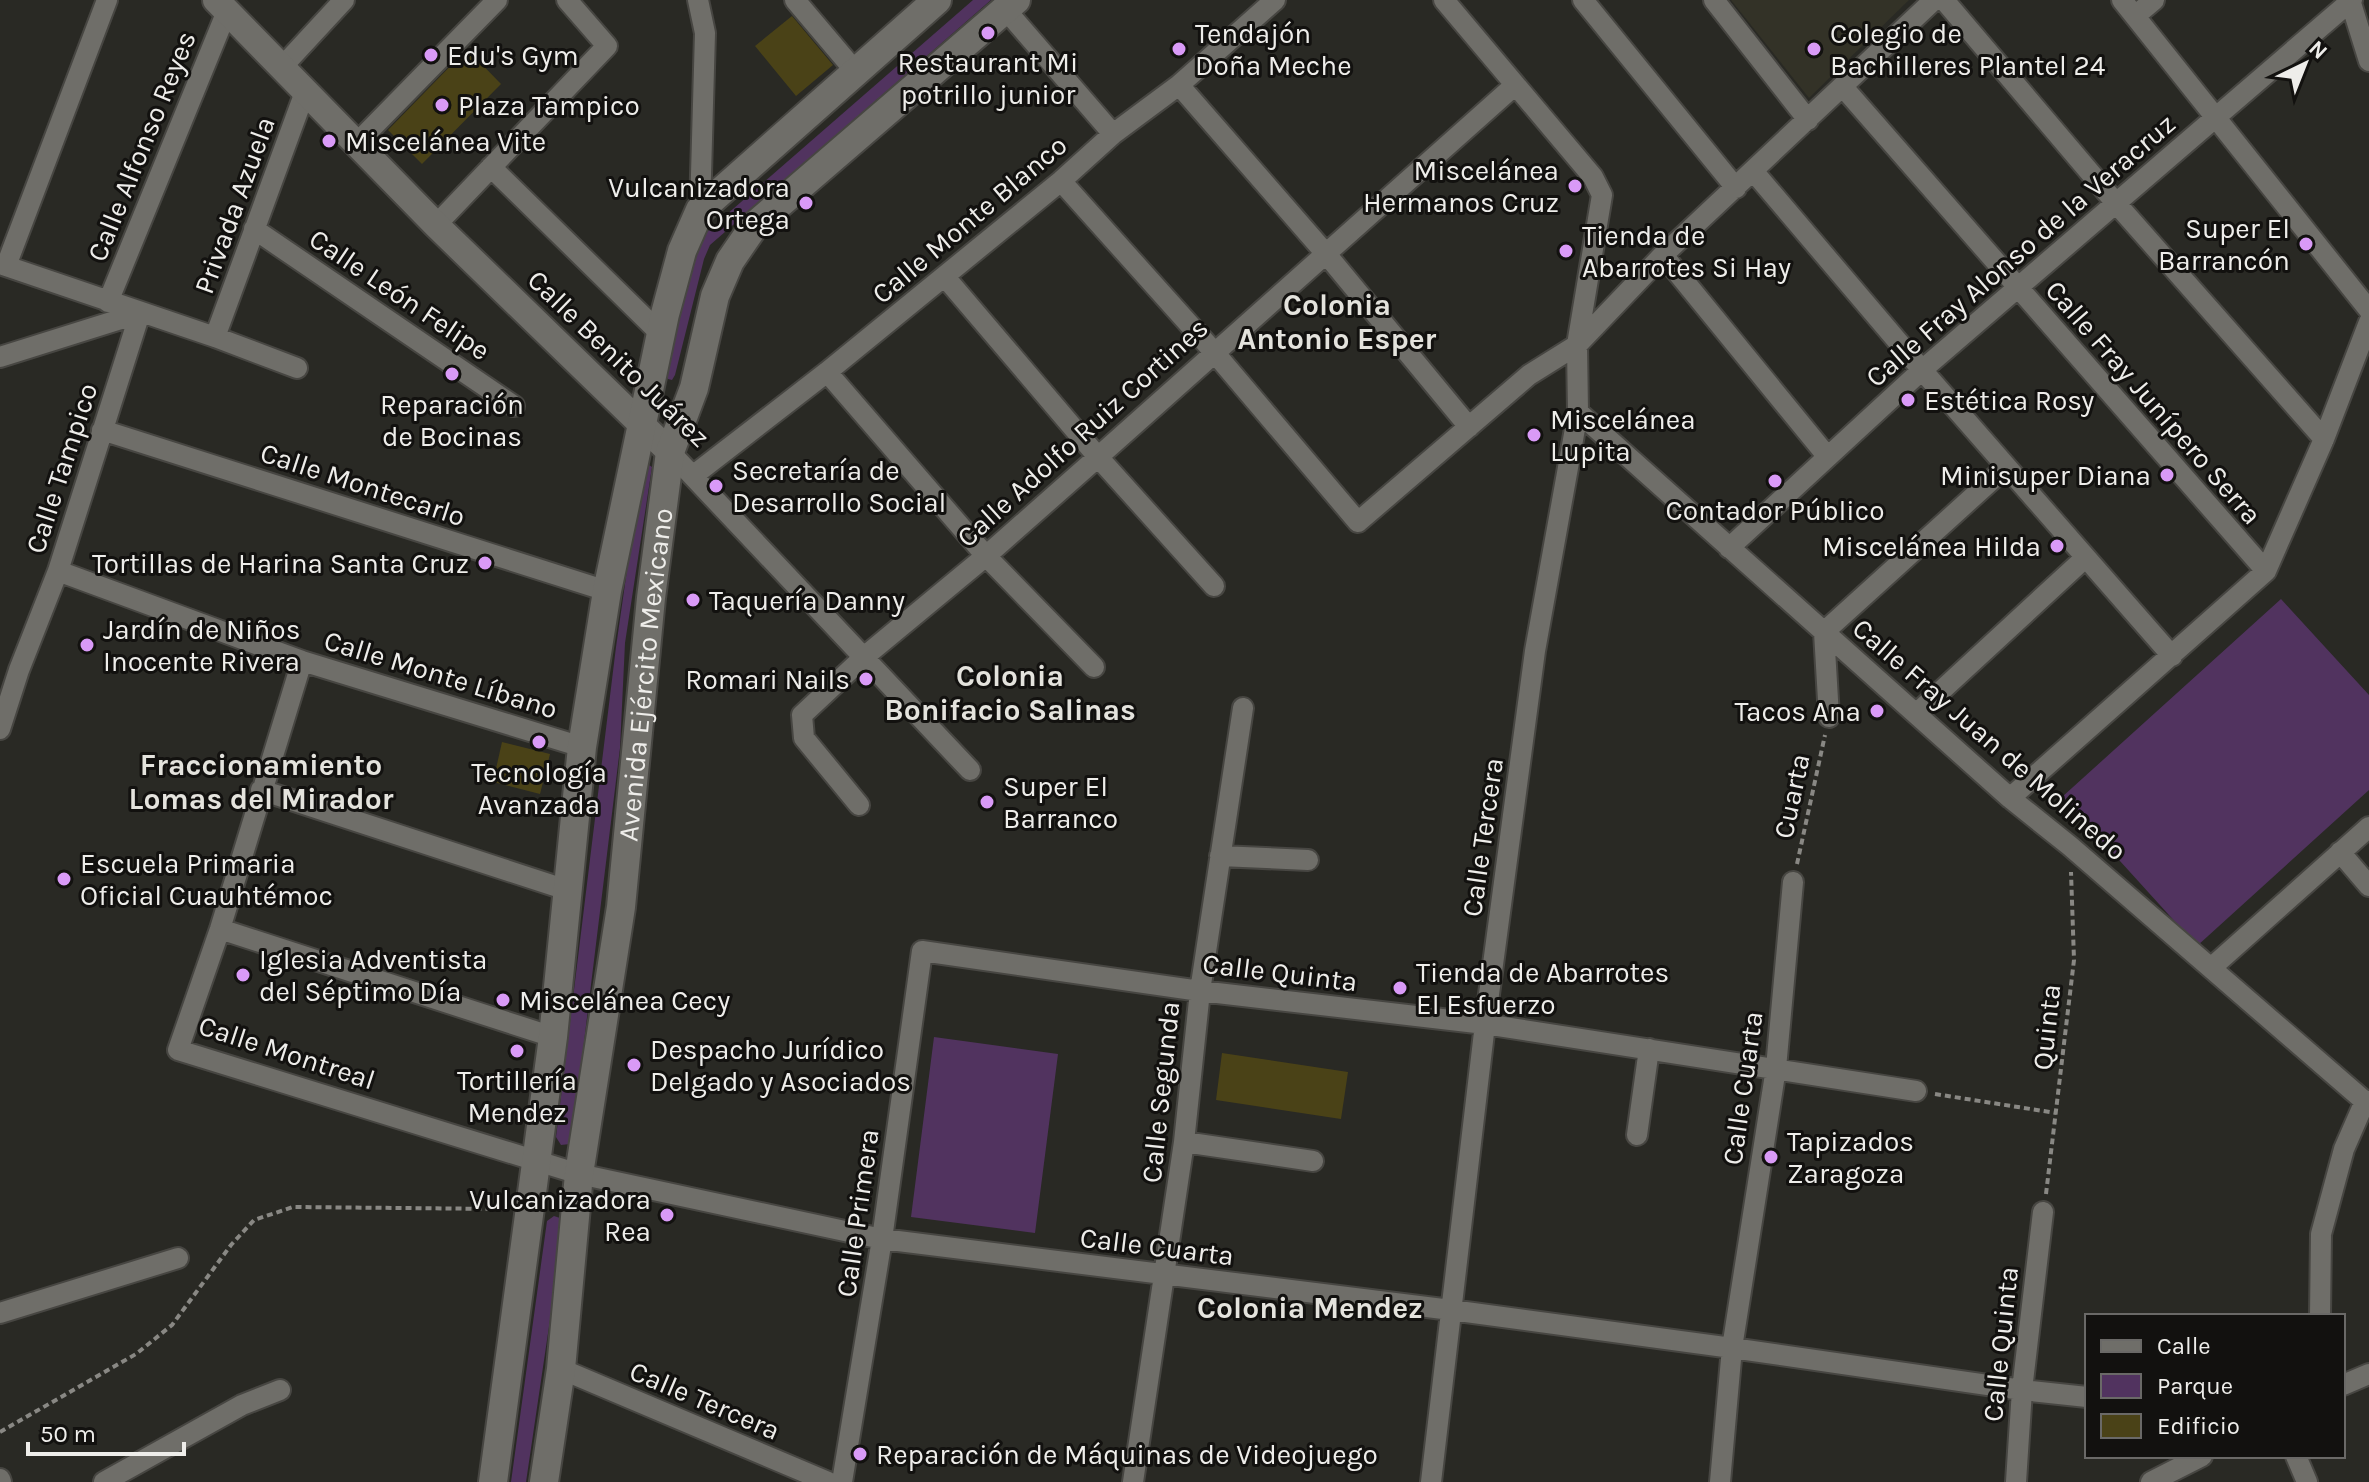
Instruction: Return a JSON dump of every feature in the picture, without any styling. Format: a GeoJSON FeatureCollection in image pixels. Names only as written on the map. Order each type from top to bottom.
{"type":"FeatureCollection","features":[{"type":"Feature","properties":{"kind":"main road","name":"Avenida Ejército Mexicano"},"geometry":{"type":"LineString","coordinates":[[493,1482],[553,1037],[582,747],[607,591],[641,422],[682,251],[700,210],[937,0]]}},
{"type":"Feature","properties":{"kind":"main road","name":"Avenida Ejército Mexicano"},"geometry":{"type":"LineString","coordinates":[[544,1482],[561,1369],[579,1174],[621,907],[651,598],[670,452],[694,388],[715,296],[730,261],[754,226],[1010,5]]}},
{"type":"Feature","properties":{"kind":"street"},"geometry":{"type":"LineString","coordinates":[[107,0],[3,265],[297,368]]}},
{"type":"Feature","properties":{"kind":"street"},"geometry":{"type":"LineString","coordinates":[[283,66],[344,0]]}},
{"type":"Feature","properties":{"kind":"street"},"geometry":{"type":"LineString","coordinates":[[356,144],[497,0]]}},
{"type":"Feature","properties":{"kind":"street"},"geometry":{"type":"LineString","coordinates":[[436,225],[607,46],[567,0]]}},
{"type":"Feature","properties":{"kind":"street"},"geometry":{"type":"LineString","coordinates":[[698,0],[705,33],[700,210]]}},
{"type":"Feature","properties":{"kind":"street"},"geometry":{"type":"LineString","coordinates":[[795,0],[855,71]]}},
{"type":"Feature","properties":{"kind":"street","name":"Calle Monte Blanco"},"geometry":{"type":"LineString","coordinates":[[694,475],[945,277],[1113,134],[1179,85],[1275,0]]}},
{"type":"Feature","properties":{"kind":"street","name":"Calle Tercera"},"geometry":{"type":"LineString","coordinates":[[1431,1482],[1485,1024],[1535,651],[1578,412],[1577,345],[1602,195],[1593,177],[1444,0]]}},
{"type":"Feature","properties":{"kind":"street"},"geometry":{"type":"LineString","coordinates":[[1583,0],[1736,188]]}},
{"type":"Feature","properties":{"kind":"street"},"geometry":{"type":"LineString","coordinates":[[1714,0],[1808,120]]}},
{"type":"Feature","properties":{"kind":"street"},"geometry":{"type":"LineString","coordinates":[[1061,181],[1214,352],[1358,522],[1529,375],[1577,345],[1663,255],[1934,0]]}},
{"type":"Feature","properties":{"kind":"street"},"geometry":{"type":"LineString","coordinates":[[1944,0],[2115,202],[2324,439]]}},
{"type":"Feature","properties":{"kind":"street"},"geometry":{"type":"LineString","coordinates":[[2154,0],[2129,8],[2369,310]]}},
{"type":"Feature","properties":{"kind":"street"},"geometry":{"type":"LineString","coordinates":[[2351,1],[2369,61]]}},
{"type":"Feature","properties":{"kind":"street","name":"Calle Fray Alonso de la Veracruz"},"geometry":{"type":"LineString","coordinates":[[1729,548],[1922,370],[2351,1]]}},
{"type":"Feature","properties":{"kind":"street","name":"Calle Benito Juárez"},"geometry":{"type":"LineString","coordinates":[[222,5],[436,225],[694,475],[970,770]]}},
{"type":"Feature","properties":{"kind":"street","name":"Calle Alfonso Reyes"},"geometry":{"type":"LineString","coordinates":[[108,302],[222,5]]}},
{"type":"Feature","properties":{"kind":"street"},"geometry":{"type":"LineString","coordinates":[[1010,5],[1113,134]]}},
{"type":"Feature","properties":{"kind":"street"},"geometry":{"type":"LineString","coordinates":[[1179,85],[1327,255],[1469,427]]}},
{"type":"Feature","properties":{"kind":"street","name":"Calle Adolfo Ruiz Cortines"},"geometry":{"type":"LineString","coordinates":[[859,805],[804,738],[802,715],[864,657],[986,556],[1327,255],[1514,86]]}},
{"type":"Feature","properties":{"kind":"street","name":"Calle Fray Junípero Serra"},"geometry":{"type":"LineString","coordinates":[[1843,87],[2266,571]]}},
{"type":"Feature","properties":{"kind":"street","name":"Privada Azuela"},"geometry":{"type":"LineString","coordinates":[[215,337],[305,92]]}},
{"type":"Feature","properties":{"kind":"street"},"geometry":{"type":"LineString","coordinates":[[491,167],[661,334]]}},
{"type":"Feature","properties":{"kind":"street"},"geometry":{"type":"LineString","coordinates":[[1754,172],[2172,656]]}},
{"type":"Feature","properties":{"kind":"street","name":"Calle León Felipe"},"geometry":{"type":"LineString","coordinates":[[254,229],[514,406]]}},
{"type":"Feature","properties":{"kind":"street"},"geometry":{"type":"LineString","coordinates":[[1663,255],[1827,456]]}},
{"type":"Feature","properties":{"kind":"street"},"geometry":{"type":"LineString","coordinates":[[945,277],[1098,457],[1214,586]]}},
{"type":"Feature","properties":{"kind":"street"},"geometry":{"type":"LineString","coordinates":[[0,357],[140,313]]}},
{"type":"Feature","properties":{"kind":"street","name":"Calle Tampico"},"geometry":{"type":"LineString","coordinates":[[0,729],[9,666],[58,571],[140,313]]}},
{"type":"Feature","properties":{"kind":"street"},"geometry":{"type":"LineString","coordinates":[[2010,798],[2266,571],[2324,439],[2369,322]]}},
{"type":"Feature","properties":{"kind":"street"},"geometry":{"type":"LineString","coordinates":[[827,372],[986,556],[1094,667]]}},
{"type":"Feature","properties":{"kind":"street","name":"Calle Fray Juan de Molinedo"},"geometry":{"type":"LineString","coordinates":[[1578,412],[2010,798],[2368,1103]]}},
{"type":"Feature","properties":{"kind":"street","name":"Calle Montecarlo"},"geometry":{"type":"LineString","coordinates":[[102,430],[607,591]]}},
{"type":"Feature","properties":{"kind":"street"},"geometry":{"type":"LineString","coordinates":[[1829,717],[1824,632],[2006,467]]}},
{"type":"Feature","properties":{"kind":"street"},"geometry":{"type":"LineString","coordinates":[[1916,714],[2085,558]]}},
{"type":"Feature","properties":{"kind":"street","name":"Calle Monte Líbano"},"geometry":{"type":"LineString","coordinates":[[58,571],[302,661],[582,747]]}},
{"type":"Feature","properties":{"kind":"street","name":"Calle Montreal"},"geometry":{"type":"LineString","coordinates":[[302,661],[220,929],[178,1050],[579,1174]]}},
{"type":"Feature","properties":{"kind":"street","name":"Calle Segunda"},"geometry":{"type":"LineString","coordinates":[[1133,1482],[1184,1142],[1200,991],[1243,708]]}},
{"type":"Feature","properties":{"kind":"street"},"geometry":{"type":"LineString","coordinates":[[261,790],[567,890]]}},
{"type":"Feature","properties":{"kind":"street"},"geometry":{"type":"LineString","coordinates":[[2211,968],[2369,827]]}},
{"type":"Feature","properties":{"kind":"street"},"geometry":{"type":"LineString","coordinates":[[2340,852],[2369,886]]}},
{"type":"Feature","properties":{"kind":"street"},"geometry":{"type":"LineString","coordinates":[[1220,856],[1308,860]]}},
{"type":"Feature","properties":{"kind":"street","name":"Calle Cuarta"},"geometry":{"type":"LineString","coordinates":[[1720,1482],[1732,1348],[1776,1068],[1793,882]]}},
{"type":"Feature","properties":{"kind":"street"},"geometry":{"type":"LineString","coordinates":[[220,929],[553,1037]]}},
{"type":"Feature","properties":{"kind":"street","name":"Calle Quinta"},"geometry":{"type":"LineString","coordinates":[[922,951],[1200,991],[1485,1024],[1916,1091]]}},
{"type":"Feature","properties":{"kind":"street","name":"Calle Primera"},"geometry":{"type":"LineString","coordinates":[[842,1482],[882,1239],[922,951]]}},
{"type":"Feature","properties":{"kind":"street"},"geometry":{"type":"LineString","coordinates":[[1637,1135],[1649,1049]]}},
{"type":"Feature","properties":{"kind":"street"},"geometry":{"type":"LineString","coordinates":[[2320,1314],[2321,1234],[2344,1149],[2368,1103]]}},
{"type":"Feature","properties":{"kind":"street"},"geometry":{"type":"LineString","coordinates":[[1184,1142],[1313,1161]]}},
{"type":"Feature","properties":{"kind":"street","name":"Calle Cuarta"},"geometry":{"type":"LineString","coordinates":[[579,1174],[882,1239],[1451,1310],[2085,1397]]}},
{"type":"Feature","properties":{"kind":"street","name":"Calle Quinta"},"geometry":{"type":"LineString","coordinates":[[2016,1482],[2022,1390],[2043,1212]]}},
{"type":"Feature","properties":{"kind":"street"},"geometry":{"type":"LineString","coordinates":[[0,1313],[178,1258]]}},
{"type":"Feature","properties":{"kind":"street","name":"Calle Tercera"},"geometry":{"type":"LineString","coordinates":[[561,1369],[828,1482]]}},
{"type":"Feature","properties":{"kind":"street"},"geometry":{"type":"LineString","coordinates":[[2345,1384],[2369,1374]]}},
{"type":"Feature","properties":{"kind":"street"},"geometry":{"type":"LineString","coordinates":[[104,1482],[242,1405],[280,1390]]}},
{"type":"Feature","properties":{"kind":"street"},"geometry":{"type":"LineString","coordinates":[[2151,1482],[2198,1458]]}},
{"type":"Feature","properties":{"kind":"street"},"geometry":{"type":"LineString","coordinates":[[2297,1458],[2307,1482]]}},
{"type":"Feature","properties":{"kind":"path","name":"Cuarta"},"geometry":{"type":"LineString","coordinates":[[1793,882],[1829,717]]}},
{"type":"Feature","properties":{"kind":"path","name":"Quinta"},"geometry":{"type":"LineString","coordinates":[[2043,1212],[2074,960],[2070,846]]}},
{"type":"Feature","properties":{"kind":"path"},"geometry":{"type":"LineString","coordinates":[[1916,1091],[2057,1113]]}},
{"type":"Feature","properties":{"kind":"path"},"geometry":{"type":"LineString","coordinates":[[0,1432],[136,1354],[172,1325],[231,1245],[254,1220],[293,1207],[529,1210]]}},
{"type":"Feature","properties":{"kind":"shaded area","name":"Colegio de Bachilleres Plantel 24"},"geometry":{"type":"Polygon","coordinates":[[[1731,0],[1909,0],[1809,98],[1731,0]]]}},
{"type":"Feature","properties":{"kind":"green space"},"geometry":{"type":"Polygon","coordinates":[[[973,0],[991,0],[710,245],[675,375],[672,380],[668,379],[666,373],[700,240],[973,0]]]}},
{"type":"Feature","properties":{"kind":"green space"},"geometry":{"type":"Polygon","coordinates":[[[646,463],[652,467],[625,643],[620,748],[572,1140],[570,1144],[561,1145],[556,1137],[616,647],[642,465],[646,463]]]}},
{"type":"Feature","properties":{"kind":"green space"},"geometry":{"type":"Polygon","coordinates":[[[2281,599],[2369,695],[2369,790],[2197,946],[2062,797],[2281,599]]]}},
{"type":"Feature","properties":{"kind":"green space"},"geometry":{"type":"Polygon","coordinates":[[[934,1037],[1058,1054],[1035,1233],[911,1217],[934,1037]]]}},
{"type":"Feature","properties":{"kind":"green space"},"geometry":{"type":"Polygon","coordinates":[[[554,1216],[560,1218],[564,1225],[526,1482],[511,1482],[547,1221],[554,1216]]]}},
{"type":"Feature","properties":{"kind":"building"},"geometry":{"type":"Polygon","coordinates":[[[792,16],[833,65],[796,96],[755,46],[792,16]]]}},
{"type":"Feature","properties":{"kind":"building","name":"Plaza Tampico"},"geometry":{"type":"Polygon","coordinates":[[[467,49],[501,84],[422,164],[388,130],[467,49]]]}},
{"type":"Feature","properties":{"kind":"building"},"geometry":{"type":"Polygon","coordinates":[[[502,742],[550,754],[540,794],[493,782],[502,742]]]}},
{"type":"Feature","properties":{"kind":"building"},"geometry":{"type":"Polygon","coordinates":[[[1222,1053],[1348,1072],[1341,1119],[1216,1100],[1222,1053]]]}},
{"type":"Feature","properties":{"kind":"place","name":"Restaurant Mi potrillo junior"},"geometry":{"type":"Point","coordinates":[988,33]}},
{"type":"Feature","properties":{"kind":"place","name":"Tendajón Doña Meche"},"geometry":{"type":"Point","coordinates":[1179,49]}},
{"type":"Feature","properties":{"kind":"place","name":"Colegio de Bachilleres Plantel 24"},"geometry":{"type":"Point","coordinates":[1814,49]}},
{"type":"Feature","properties":{"kind":"place","name":"Edu's Gym"},"geometry":{"type":"Point","coordinates":[431,55]}},
{"type":"Feature","properties":{"kind":"place","name":"Plaza Tampico"},"geometry":{"type":"Point","coordinates":[442,105]}},
{"type":"Feature","properties":{"kind":"place","name":"Miscelánea Vite"},"geometry":{"type":"Point","coordinates":[329,141]}},
{"type":"Feature","properties":{"kind":"place","name":"Miscelánea Hermanos Cruz"},"geometry":{"type":"Point","coordinates":[1575,186]}},
{"type":"Feature","properties":{"kind":"place","name":"Vulcanizadora Ortega"},"geometry":{"type":"Point","coordinates":[806,203]}},
{"type":"Feature","properties":{"kind":"place","name":"Super El Barrancón"},"geometry":{"type":"Point","coordinates":[2306,244]}},
{"type":"Feature","properties":{"kind":"place","name":"Tienda de Abarrotes Si Hay"},"geometry":{"type":"Point","coordinates":[1566,251]}},
{"type":"Feature","properties":{"kind":"place","name":"Reparación de Bocinas"},"geometry":{"type":"Point","coordinates":[452,374]}},
{"type":"Feature","properties":{"kind":"place","name":"Estética Rosy"},"geometry":{"type":"Point","coordinates":[1908,400]}},
{"type":"Feature","properties":{"kind":"place","name":"Miscelánea Lupita"},"geometry":{"type":"Point","coordinates":[1534,435]}},
{"type":"Feature","properties":{"kind":"place","name":"Minisuper Diana"},"geometry":{"type":"Point","coordinates":[2167,475]}},
{"type":"Feature","properties":{"kind":"place","name":"Contador Público"},"geometry":{"type":"Point","coordinates":[1775,481]}},
{"type":"Feature","properties":{"kind":"place","name":"Secretaría de Desarrollo Social"},"geometry":{"type":"Point","coordinates":[716,486]}},
{"type":"Feature","properties":{"kind":"place","name":"Miscelánea Hilda"},"geometry":{"type":"Point","coordinates":[2057,546]}},
{"type":"Feature","properties":{"kind":"place","name":"Tortillas de Harina Santa Cruz"},"geometry":{"type":"Point","coordinates":[485,563]}},
{"type":"Feature","properties":{"kind":"place","name":"Taquería Danny"},"geometry":{"type":"Point","coordinates":[693,600]}},
{"type":"Feature","properties":{"kind":"place","name":"Jardín de Niños Inocente Rivera"},"geometry":{"type":"Point","coordinates":[87,645]}},
{"type":"Feature","properties":{"kind":"place","name":"Romari Nails"},"geometry":{"type":"Point","coordinates":[866,679]}},
{"type":"Feature","properties":{"kind":"place","name":"Tacos Ana"},"geometry":{"type":"Point","coordinates":[1877,711]}},
{"type":"Feature","properties":{"kind":"place","name":"Tecnología Avanzada"},"geometry":{"type":"Point","coordinates":[539,742]}},
{"type":"Feature","properties":{"kind":"place","name":"Super El Barranco"},"geometry":{"type":"Point","coordinates":[987,802]}},
{"type":"Feature","properties":{"kind":"place","name":"Escuela Primaria Oficial Cuauhtémoc"},"geometry":{"type":"Point","coordinates":[64,879]}},
{"type":"Feature","properties":{"kind":"place","name":"Iglesia Adventista del Séptimo Día"},"geometry":{"type":"Point","coordinates":[243,975]}},
{"type":"Feature","properties":{"kind":"place","name":"Tienda de Abarrotes El Esfuerzo"},"geometry":{"type":"Point","coordinates":[1400,988]}},
{"type":"Feature","properties":{"kind":"place","name":"Miscelánea Cecy"},"geometry":{"type":"Point","coordinates":[503,1000]}},
{"type":"Feature","properties":{"kind":"place","name":"Tortillería Mendez"},"geometry":{"type":"Point","coordinates":[517,1051]}},
{"type":"Feature","properties":{"kind":"place","name":"Despacho Jurídico Delgado y Asociados"},"geometry":{"type":"Point","coordinates":[634,1065]}},
{"type":"Feature","properties":{"kind":"place","name":"Tapizados Zaragoza"},"geometry":{"type":"Point","coordinates":[1771,1157]}},
{"type":"Feature","properties":{"kind":"place","name":"Vulcanizadora Rea"},"geometry":{"type":"Point","coordinates":[667,1215]}},
{"type":"Feature","properties":{"kind":"place","name":"Reparación de Máquinas de Videojuego"},"geometry":{"type":"Point","coordinates":[860,1454]}},
{"type":"Feature","properties":{"kind":"district","name":"Colonia Antonio Esper"},"geometry":{"type":"Point","coordinates":[1337,322]}},
{"type":"Feature","properties":{"kind":"district","name":"Colonia Bonifacio Salinas"},"geometry":{"type":"Point","coordinates":[1010,693]}},
{"type":"Feature","properties":{"kind":"district","name":"Fraccionamiento Lomas del Mirador"},"geometry":{"type":"Point","coordinates":[261,782]}},
{"type":"Feature","properties":{"kind":"district","name":"Colonia Mendez"},"geometry":{"type":"Point","coordinates":[1310,1308]}}]}
